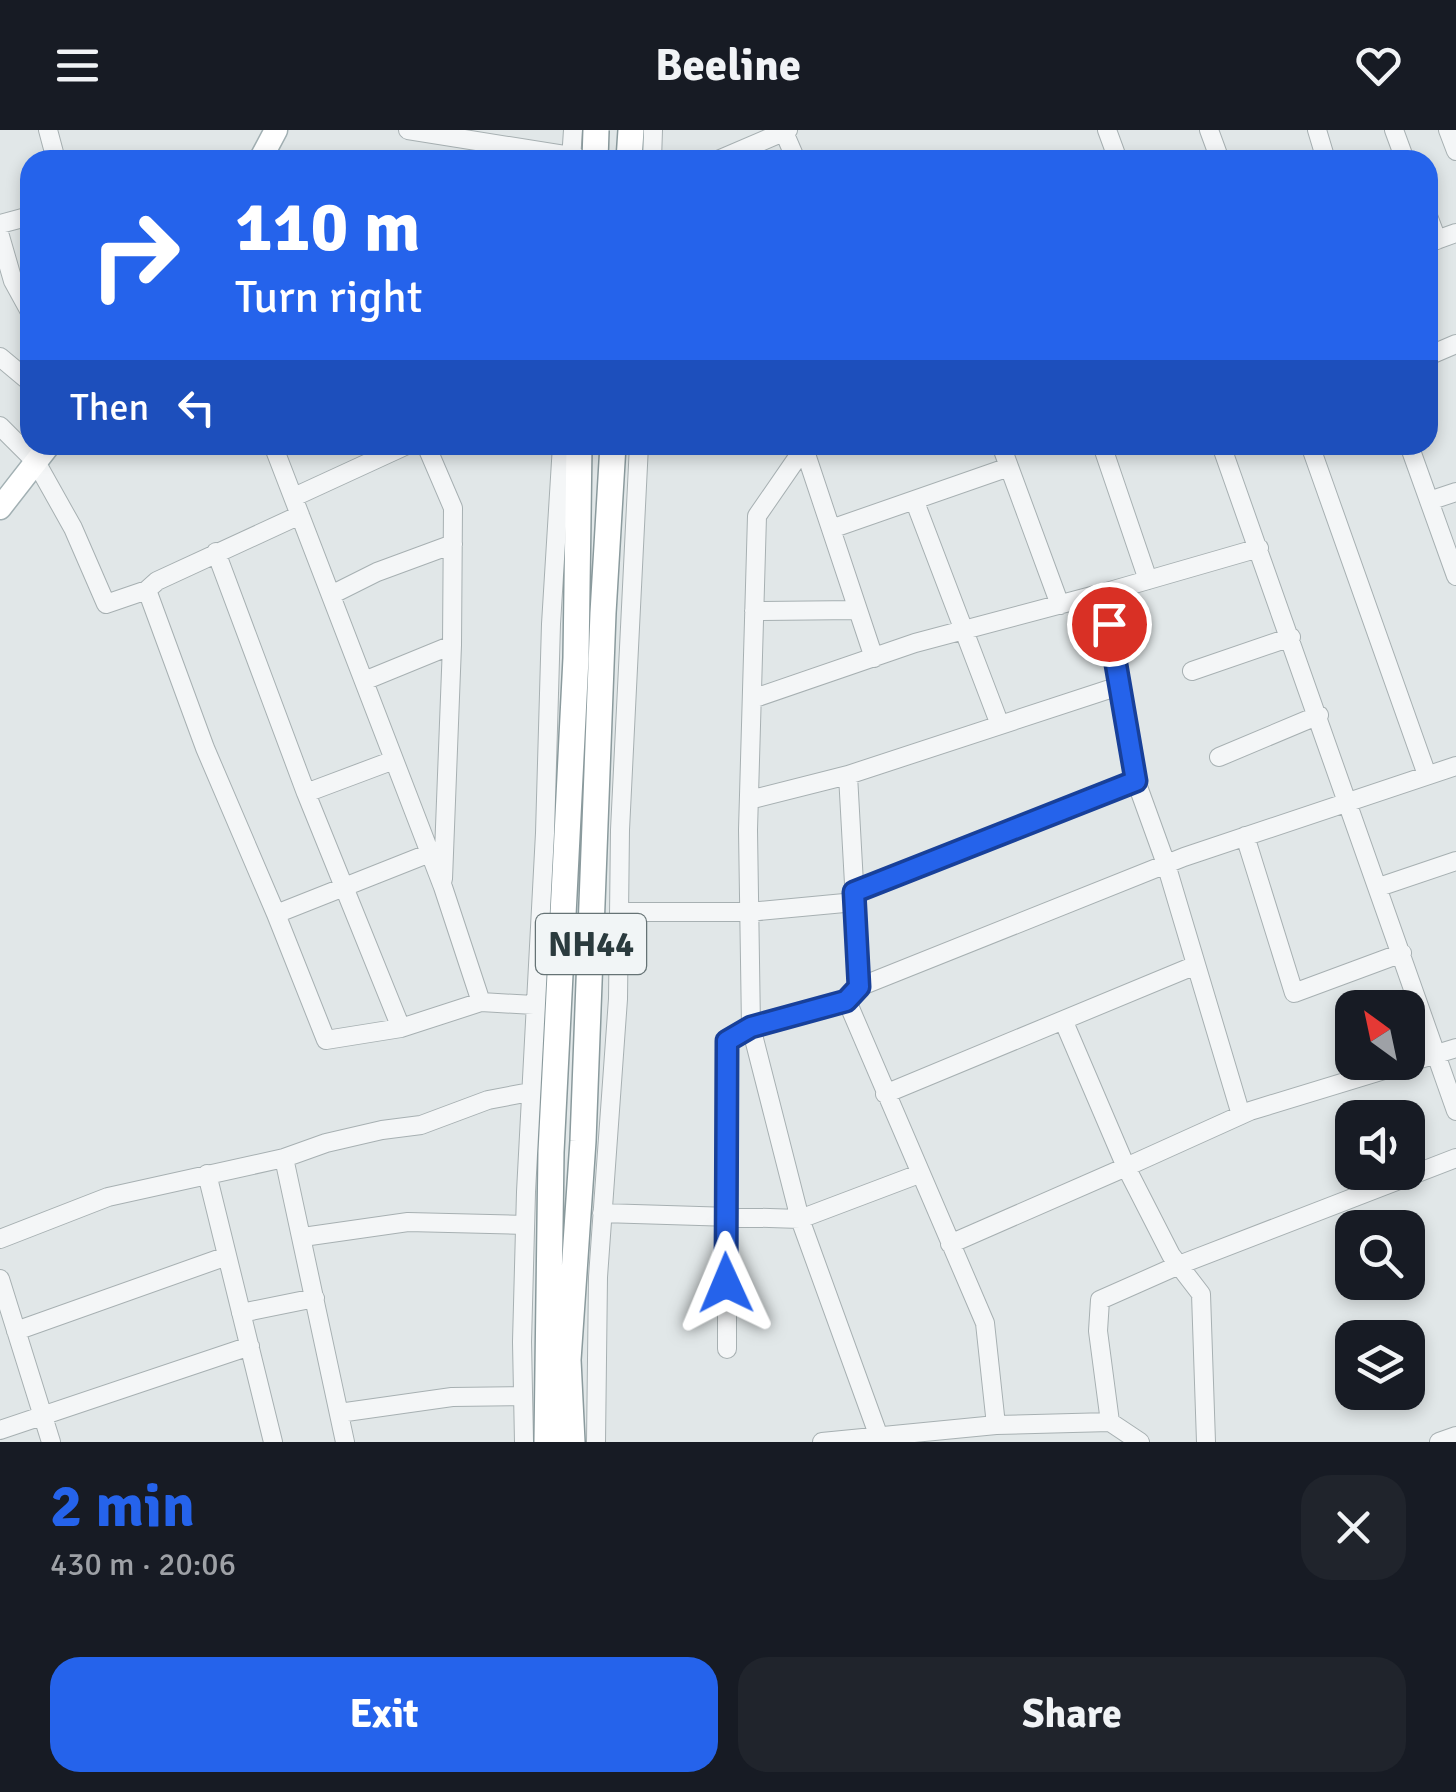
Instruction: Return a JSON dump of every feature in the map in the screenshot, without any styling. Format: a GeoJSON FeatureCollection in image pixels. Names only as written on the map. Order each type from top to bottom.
{"type":"FeatureCollection","features":[{"type":"Feature","properties":{"kind":"highway","name":"NH44"},"geometry":{"type":"LineString","coordinates":[[547,1442],[551,1152],[576,658],[579,455]]}},
{"type":"Feature","properties":{"kind":"highway","name":"NH44"},"geometry":{"type":"LineString","coordinates":[[572,1442],[568,1360],[595,1142],[603,613],[612,455]]}},
{"type":"Feature","properties":{"kind":"main road"},"geometry":{"type":"LineString","coordinates":[[2,500],[42,455]]}},
{"type":"Feature","properties":{"kind":"street"},"geometry":{"type":"LineString","coordinates":[[408,130],[529,150]]}},
{"type":"Feature","properties":{"kind":"street"},"geometry":{"type":"LineString","coordinates":[[1448,130],[1456,150]]}},
{"type":"Feature","properties":{"kind":"street"},"geometry":{"type":"LineString","coordinates":[[741,150],[786,131]]}},
{"type":"Feature","properties":{"kind":"street"},"geometry":{"type":"LineString","coordinates":[[0,236],[20,294]]}},
{"type":"Feature","properties":{"kind":"street"},"geometry":{"type":"LineString","coordinates":[[0,357],[20,374]]}},
{"type":"Feature","properties":{"kind":"street"},"geometry":{"type":"LineString","coordinates":[[43,455],[106,604],[147,590],[389,455]]}},
{"type":"Feature","properties":{"kind":"street"},"geometry":{"type":"LineString","coordinates":[[277,455],[443,886],[481,1002]]}},
{"type":"Feature","properties":{"kind":"street"},"geometry":{"type":"LineString","coordinates":[[430,455],[453,508],[443,886]]}},
{"type":"Feature","properties":{"kind":"street"},"geometry":{"type":"LineString","coordinates":[[524,1442],[530,1092],[550,624],[561,455]]}},
{"type":"Feature","properties":{"kind":"street"},"geometry":{"type":"LineString","coordinates":[[596,1442],[602,1213],[595,1142],[618,999],[638,455]]}},
{"type":"Feature","properties":{"kind":"street"},"geometry":{"type":"LineString","coordinates":[[799,455],[756,516],[749,800],[751,1027],[800,1219],[879,1436]]}},
{"type":"Feature","properties":{"kind":"street"},"geometry":{"type":"LineString","coordinates":[[808,455],[874,658]]}},
{"type":"Feature","properties":{"kind":"street"},"geometry":{"type":"LineString","coordinates":[[1005,455],[1060,605]]}},
{"type":"Feature","properties":{"kind":"street"},"geometry":{"type":"LineString","coordinates":[[1105,455],[1148,580]]}},
{"type":"Feature","properties":{"kind":"street"},"geometry":{"type":"LineString","coordinates":[[1225,455],[1456,1110]]}},
{"type":"Feature","properties":{"kind":"street"},"geometry":{"type":"LineString","coordinates":[[1314,455],[1427,775]]}},
{"type":"Feature","properties":{"kind":"street"},"geometry":{"type":"LineString","coordinates":[[1413,455],[1456,576]]}},
{"type":"Feature","properties":{"kind":"street"},"geometry":{"type":"LineString","coordinates":[[831,530],[1009,467]]}},
{"type":"Feature","properties":{"kind":"street"},"geometry":{"type":"LineString","coordinates":[[1429,501],[1456,492]]}},
{"type":"Feature","properties":{"kind":"street"},"geometry":{"type":"LineString","coordinates":[[915,502],[1000,725]]}},
{"type":"Feature","properties":{"kind":"street"},"geometry":{"type":"LineString","coordinates":[[331,594],[453,544]]}},
{"type":"Feature","properties":{"kind":"street"},"geometry":{"type":"LineString","coordinates":[[752,699],[964,631],[1259,548]]}},
{"type":"Feature","properties":{"kind":"street"},"geometry":{"type":"LineString","coordinates":[[216,552],[306,793],[401,1028]]}},
{"type":"Feature","properties":{"kind":"street"},"geometry":{"type":"LineString","coordinates":[[147,590],[205,748],[326,1040],[401,1028],[481,1002],[534,1005]]}},
{"type":"Feature","properties":{"kind":"street"},"geometry":{"type":"LineString","coordinates":[[1104,593],[1136,781],[1166,864],[1241,1115]]}},
{"type":"Feature","properties":{"kind":"street"},"geometry":{"type":"LineString","coordinates":[[754,611],[857,610]]}},
{"type":"Feature","properties":{"kind":"street"},"geometry":{"type":"LineString","coordinates":[[1192,671],[1291,637]]}},
{"type":"Feature","properties":{"kind":"street"},"geometry":{"type":"LineString","coordinates":[[364,681],[452,645]]}},
{"type":"Feature","properties":{"kind":"street"},"geometry":{"type":"LineString","coordinates":[[749,800],[848,775],[1120,686]]}},
{"type":"Feature","properties":{"kind":"street"},"geometry":{"type":"LineString","coordinates":[[1220,757],[1319,716]]}},
{"type":"Feature","properties":{"kind":"street"},"geometry":{"type":"LineString","coordinates":[[306,793],[394,760]]}},
{"type":"Feature","properties":{"kind":"street"},"geometry":{"type":"LineString","coordinates":[[727,1350],[727,1041],[751,1027],[853,994],[1166,864],[1456,766]]}},
{"type":"Feature","properties":{"kind":"street"},"geometry":{"type":"LineString","coordinates":[[848,775],[854,897],[853,994],[885,1094],[985,1323],[996,1425]]}},
{"type":"Feature","properties":{"kind":"street"},"geometry":{"type":"LineString","coordinates":[[619,912],[749,912],[854,897],[1136,781]]}},
{"type":"Feature","properties":{"kind":"street"},"geometry":{"type":"LineString","coordinates":[[1245,836],[1294,993],[1402,953]]}},
{"type":"Feature","properties":{"kind":"street"},"geometry":{"type":"LineString","coordinates":[[276,914],[430,853]]}},
{"type":"Feature","properties":{"kind":"street"},"geometry":{"type":"LineString","coordinates":[[1379,887],[1455,865]]}},
{"type":"Feature","properties":{"kind":"street"},"geometry":{"type":"LineString","coordinates":[[885,1094],[1196,966]]}},
{"type":"Feature","properties":{"kind":"street"},"geometry":{"type":"LineString","coordinates":[[1064,1022],[1126,1167],[1179,1265],[1202,1294],[1206,1442]]}},
{"type":"Feature","properties":{"kind":"street"},"geometry":{"type":"LineString","coordinates":[[950,1244],[1241,1115],[1456,1048]]}},
{"type":"Feature","properties":{"kind":"street"},"geometry":{"type":"LineString","coordinates":[[0,1239],[108,1196],[284,1158],[326,1142],[421,1126],[488,1100],[530,1092]]}},
{"type":"Feature","properties":{"kind":"street"},"geometry":{"type":"LineString","coordinates":[[284,1158],[345,1442]]}},
{"type":"Feature","properties":{"kind":"street"},"geometry":{"type":"LineString","coordinates":[[1110,1422],[1098,1331],[1100,1300],[1179,1265],[1456,1158]]}},
{"type":"Feature","properties":{"kind":"street"},"geometry":{"type":"LineString","coordinates":[[207,1174],[273,1442]]}},
{"type":"Feature","properties":{"kind":"street"},"geometry":{"type":"LineString","coordinates":[[602,1213],[800,1219],[919,1174]]}},
{"type":"Feature","properties":{"kind":"street"},"geometry":{"type":"LineString","coordinates":[[303,1237],[408,1222],[525,1225]]}},
{"type":"Feature","properties":{"kind":"street"},"geometry":{"type":"LineString","coordinates":[[16,1331],[227,1256]]}},
{"type":"Feature","properties":{"kind":"street"},"geometry":{"type":"LineString","coordinates":[[0,1279],[51,1442]]}},
{"type":"Feature","properties":{"kind":"street"},"geometry":{"type":"LineString","coordinates":[[242,1313],[315,1298]]}},
{"type":"Feature","properties":{"kind":"street"},"geometry":{"type":"LineString","coordinates":[[0,1430],[250,1346]]}},
{"type":"Feature","properties":{"kind":"street"},"geometry":{"type":"LineString","coordinates":[[339,1413],[452,1397],[522,1396]]}},
{"type":"Feature","properties":{"kind":"street"},"geometry":{"type":"LineString","coordinates":[[822,1442],[996,1425],[1110,1422],[1140,1442]]}},
{"type":"Feature","properties":{"kind":"route"},"geometry":{"type":"LineString","coordinates":[[726,1283],[727,1041],[751,1027],[846,1001],[859,987],[854,892],[1136,781],[1109,624]]}}]}
